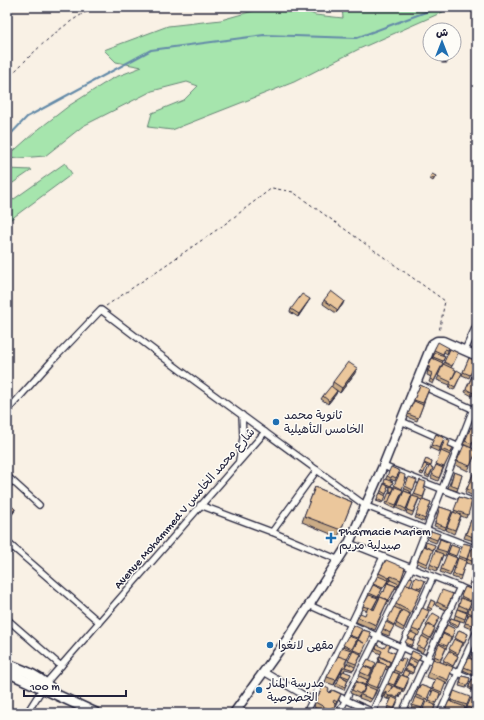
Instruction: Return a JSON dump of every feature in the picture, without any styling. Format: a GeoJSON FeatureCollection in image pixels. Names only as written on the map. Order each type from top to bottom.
{"type":"FeatureCollection","features":[{"type":"Feature","properties":{"kind":"main road"},"geometry":{"type":"LineString","coordinates":[[7,664],[22,670],[56,694],[96,713]]}},
{"type":"Feature","properties":{"kind":"main road"},"geometry":{"type":"LineString","coordinates":[[7,672],[44,686]]}},
{"type":"Feature","properties":{"kind":"street"},"geometry":{"type":"LineString","coordinates":[[7,412],[51,362],[101,310],[265,432]]}},
{"type":"Feature","properties":{"kind":"street"},"geometry":{"type":"LineString","coordinates":[[464,350],[477,324]]}},
{"type":"Feature","properties":{"kind":"street"},"geometry":{"type":"LineString","coordinates":[[246,713],[235,711],[264,672],[349,543],[383,466],[431,347],[437,341],[443,341],[477,356]]}},
{"type":"Feature","properties":{"kind":"street"},"geometry":{"type":"LineString","coordinates":[[339,713],[411,568],[458,446],[475,410],[416,383]]}},
{"type":"Feature","properties":{"kind":"street"},"geometry":{"type":"LineString","coordinates":[[238,461],[243,438],[242,414]]}},
{"type":"Feature","properties":{"kind":"street"},"geometry":{"type":"LineString","coordinates":[[401,421],[477,455]]}},
{"type":"Feature","properties":{"kind":"street","name":"Avenue Mohammed V شارع محمد الخامس"},"geometry":{"type":"LineString","coordinates":[[27,713],[44,686],[238,461],[265,432],[366,506],[477,549]]}},
{"type":"Feature","properties":{"kind":"street"},"geometry":{"type":"LineString","coordinates":[[383,466],[477,504]]}},
{"type":"Feature","properties":{"kind":"street"},"geometry":{"type":"LineString","coordinates":[[272,532],[317,470]]}},
{"type":"Feature","properties":{"kind":"street"},"geometry":{"type":"LineString","coordinates":[[7,476],[39,505]]}},
{"type":"Feature","properties":{"kind":"street"},"geometry":{"type":"LineString","coordinates":[[200,505],[272,532],[339,560]]}},
{"type":"Feature","properties":{"kind":"street"},"geometry":{"type":"LineString","coordinates":[[7,542],[99,622]]}},
{"type":"Feature","properties":{"kind":"street"},"geometry":{"type":"LineString","coordinates":[[349,543],[477,594]]}},
{"type":"Feature","properties":{"kind":"street"},"geometry":{"type":"LineString","coordinates":[[7,553],[12,546]]}},
{"type":"Feature","properties":{"kind":"street"},"geometry":{"type":"LineString","coordinates":[[306,713],[383,557]]}},
{"type":"Feature","properties":{"kind":"street"},"geometry":{"type":"LineString","coordinates":[[318,688],[373,712],[400,647],[432,577]]}},
{"type":"Feature","properties":{"kind":"street"},"geometry":{"type":"LineString","coordinates":[[402,713],[460,587]]}},
{"type":"Feature","properties":{"kind":"street"},"geometry":{"type":"LineString","coordinates":[[309,605],[427,660],[477,681]]}},
{"type":"Feature","properties":{"kind":"street"},"geometry":{"type":"LineString","coordinates":[[7,618],[61,666]]}},
{"type":"Feature","properties":{"kind":"street"},"geometry":{"type":"LineString","coordinates":[[440,713],[477,631]]}},
{"type":"Feature","properties":{"kind":"street"},"geometry":{"type":"LineString","coordinates":[[264,672],[312,700]]}},
{"type":"Feature","properties":{"kind":"path"},"geometry":{"type":"LineString","coordinates":[[7,79],[61,28],[81,14],[96,7]]}},
{"type":"Feature","properties":{"kind":"path"},"geometry":{"type":"LineString","coordinates":[[101,310],[221,228],[272,188],[293,192],[446,301],[437,341]]}},
{"type":"Feature","properties":{"kind":"green space"},"geometry":{"type":"Polygon","coordinates":[[[273,7],[298,7],[315,15],[343,18],[342,7],[454,7],[359,49],[294,82],[172,130],[148,127],[152,113],[184,100],[198,86],[187,82],[152,91],[83,126],[45,156],[7,159],[7,157],[35,132],[70,105],[113,78],[142,67],[116,62],[104,50],[168,26],[221,20],[260,9],[273,7]]]}},
{"type":"Feature","properties":{"kind":"green space"},"geometry":{"type":"Polygon","coordinates":[[[65,163],[72,174],[7,222],[7,204],[65,163]]]}},
{"type":"Feature","properties":{"kind":"green space"},"geometry":{"type":"Polygon","coordinates":[[[7,169],[32,170],[7,187],[7,169]]]}},
{"type":"Feature","properties":{"kind":"building"},"geometry":{"type":"Polygon","coordinates":[[[432,174],[436,176],[434,179],[430,177],[432,174]]]}},
{"type":"Feature","properties":{"kind":"building"},"geometry":{"type":"Polygon","coordinates":[[[331,291],[344,301],[338,310],[324,300],[331,291]]]}},
{"type":"Feature","properties":{"kind":"building"},"geometry":{"type":"Polygon","coordinates":[[[302,294],[310,299],[299,314],[291,309],[302,294]]]}},
{"type":"Feature","properties":{"kind":"building"},"geometry":{"type":"Polygon","coordinates":[[[438,342],[449,348],[448,350],[445,349],[443,354],[434,350],[438,342]]]}},
{"type":"Feature","properties":{"kind":"building"},"geometry":{"type":"Polygon","coordinates":[[[450,349],[458,353],[452,366],[444,362],[450,349]]]}},
{"type":"Feature","properties":{"kind":"building"},"geometry":{"type":"Polygon","coordinates":[[[435,353],[445,356],[443,361],[433,357],[435,353]]]}},
{"type":"Feature","properties":{"kind":"building"},"geometry":{"type":"Polygon","coordinates":[[[432,358],[443,363],[434,381],[430,379],[432,373],[428,371],[432,358]]]}},
{"type":"Feature","properties":{"kind":"building"},"geometry":{"type":"Polygon","coordinates":[[[469,358],[476,361],[470,375],[463,372],[469,358]]]}},
{"type":"Feature","properties":{"kind":"building"},"geometry":{"type":"Polygon","coordinates":[[[348,362],[357,368],[342,388],[333,382],[348,362]]]}},
{"type":"Feature","properties":{"kind":"building"},"geometry":{"type":"Polygon","coordinates":[[[443,364],[456,370],[452,379],[457,370],[462,373],[455,387],[450,384],[451,382],[438,376],[443,364]]]}},
{"type":"Feature","properties":{"kind":"building"},"geometry":{"type":"Polygon","coordinates":[[[477,364],[477,378],[472,376],[477,364]]]}},
{"type":"Feature","properties":{"kind":"building"},"geometry":{"type":"Polygon","coordinates":[[[472,377],[477,380],[477,386],[473,393],[466,389],[472,377]]]}},
{"type":"Feature","properties":{"kind":"building"},"geometry":{"type":"Polygon","coordinates":[[[420,385],[429,389],[423,403],[414,400],[420,385]]]}},
{"type":"Feature","properties":{"kind":"building"},"geometry":{"type":"Polygon","coordinates":[[[331,386],[337,391],[329,401],[323,396],[331,386]]]}},
{"type":"Feature","properties":{"kind":"building"},"geometry":{"type":"Polygon","coordinates":[[[414,401],[423,405],[418,418],[408,414],[414,401]]]}},
{"type":"Feature","properties":{"kind":"building"},"geometry":{"type":"Polygon","coordinates":[[[471,427],[477,430],[472,444],[465,441],[471,427]]]}},
{"type":"Feature","properties":{"kind":"building"},"geometry":{"type":"Polygon","coordinates":[[[436,434],[444,438],[440,448],[431,445],[436,434]]]}},
{"type":"Feature","properties":{"kind":"building"},"geometry":{"type":"Polygon","coordinates":[[[445,440],[450,441],[448,446],[453,448],[451,453],[441,449],[445,440]]]}},
{"type":"Feature","properties":{"kind":"building"},"geometry":{"type":"Polygon","coordinates":[[[464,445],[477,450],[470,466],[457,461],[464,445]]]}},
{"type":"Feature","properties":{"kind":"building"},"geometry":{"type":"Polygon","coordinates":[[[441,451],[450,455],[444,467],[436,464],[441,451]]]}},
{"type":"Feature","properties":{"kind":"building"},"geometry":{"type":"Polygon","coordinates":[[[426,459],[432,462],[431,466],[424,463],[426,459]]]}},
{"type":"Feature","properties":{"kind":"building"},"geometry":{"type":"Polygon","coordinates":[[[424,464],[427,465],[424,473],[421,472],[424,464]]]}},
{"type":"Feature","properties":{"kind":"building"},"geometry":{"type":"Polygon","coordinates":[[[436,465],[443,468],[439,478],[432,474],[436,465]]]}},
{"type":"Feature","properties":{"kind":"building"},"geometry":{"type":"Polygon","coordinates":[[[429,466],[433,468],[429,476],[426,474],[429,466]]]}},
{"type":"Feature","properties":{"kind":"building"},"geometry":{"type":"Polygon","coordinates":[[[391,467],[400,471],[396,478],[387,476],[391,467]]]}},
{"type":"Feature","properties":{"kind":"building"},"geometry":{"type":"Polygon","coordinates":[[[454,472],[462,475],[458,488],[450,485],[454,472]]]}},
{"type":"Feature","properties":{"kind":"building"},"geometry":{"type":"Polygon","coordinates":[[[474,472],[477,474],[477,485],[474,492],[467,489],[474,472]]]}},
{"type":"Feature","properties":{"kind":"building"},"geometry":{"type":"Polygon","coordinates":[[[400,473],[405,475],[405,481],[402,489],[394,485],[400,473]]]}},
{"type":"Feature","properties":{"kind":"building"},"geometry":{"type":"Polygon","coordinates":[[[7,475],[12,479],[7,484],[7,475]]]}},
{"type":"Feature","properties":{"kind":"building"},"geometry":{"type":"Polygon","coordinates":[[[409,477],[417,480],[413,490],[405,486],[409,477]]]}},
{"type":"Feature","properties":{"kind":"building"},"geometry":{"type":"Polygon","coordinates":[[[385,479],[393,482],[391,486],[384,483],[385,479]]]}},
{"type":"Feature","properties":{"kind":"building"},"geometry":{"type":"Polygon","coordinates":[[[420,480],[426,482],[424,489],[426,489],[423,497],[414,494],[420,480]]]}},
{"type":"Feature","properties":{"kind":"building"},"geometry":{"type":"Polygon","coordinates":[[[384,484],[388,486],[386,494],[381,491],[384,484]]]}},
{"type":"Feature","properties":{"kind":"building"},"geometry":{"type":"Polygon","coordinates":[[[390,486],[394,488],[392,492],[390,491],[390,486]]]}},
{"type":"Feature","properties":{"kind":"building"},"geometry":{"type":"Polygon","coordinates":[[[315,487],[352,502],[341,530],[304,516],[315,487]]]}},
{"type":"Feature","properties":{"kind":"building"},"geometry":{"type":"Polygon","coordinates":[[[395,487],[403,490],[396,505],[388,502],[395,487]]]}},
{"type":"Feature","properties":{"kind":"building"},"geometry":{"type":"Polygon","coordinates":[[[405,489],[410,491],[410,493],[404,491],[405,489]]]}},
{"type":"Feature","properties":{"kind":"building"},"geometry":{"type":"Polygon","coordinates":[[[404,491],[412,494],[406,509],[398,505],[404,491]]]}},
{"type":"Feature","properties":{"kind":"building"},"geometry":{"type":"Polygon","coordinates":[[[389,492],[392,493],[388,503],[385,502],[389,492]]]}},
{"type":"Feature","properties":{"kind":"building"},"geometry":{"type":"Polygon","coordinates":[[[380,493],[386,496],[383,502],[377,499],[380,493]]]}},
{"type":"Feature","properties":{"kind":"building"},"geometry":{"type":"Polygon","coordinates":[[[412,496],[419,498],[413,512],[407,510],[412,496]]]}},
{"type":"Feature","properties":{"kind":"building"},"geometry":{"type":"Polygon","coordinates":[[[459,497],[472,501],[468,515],[454,510],[459,497]]]}},
{"type":"Feature","properties":{"kind":"building"},"geometry":{"type":"Polygon","coordinates":[[[422,499],[431,502],[425,519],[416,515],[422,499]]]}},
{"type":"Feature","properties":{"kind":"building"},"geometry":{"type":"Polygon","coordinates":[[[8,503],[15,509],[9,516],[7,514],[8,503]]]}},
{"type":"Feature","properties":{"kind":"building"},"geometry":{"type":"Polygon","coordinates":[[[440,507],[452,511],[446,527],[435,523],[440,507]]]}},
{"type":"Feature","properties":{"kind":"building"},"geometry":{"type":"Polygon","coordinates":[[[453,512],[461,515],[455,530],[447,527],[453,512]]]}},
{"type":"Feature","properties":{"kind":"building"},"geometry":{"type":"Polygon","coordinates":[[[471,520],[477,522],[477,532],[475,538],[466,534],[471,520]]]}},
{"type":"Feature","properties":{"kind":"building"},"geometry":{"type":"Polygon","coordinates":[[[431,531],[440,534],[437,540],[429,537],[431,531]]]}},
{"type":"Feature","properties":{"kind":"building"},"geometry":{"type":"Polygon","coordinates":[[[440,539],[450,543],[447,552],[437,549],[440,539]]]}},
{"type":"Feature","properties":{"kind":"building"},"geometry":{"type":"Polygon","coordinates":[[[426,542],[435,545],[433,550],[425,547],[426,542]]]}},
{"type":"Feature","properties":{"kind":"building"},"geometry":{"type":"Polygon","coordinates":[[[463,543],[471,545],[467,559],[459,556],[463,543]]]}},
{"type":"Feature","properties":{"kind":"building"},"geometry":{"type":"Polygon","coordinates":[[[451,545],[459,548],[456,556],[448,553],[451,545]]]}},
{"type":"Feature","properties":{"kind":"building"},"geometry":{"type":"Polygon","coordinates":[[[424,546],[433,550],[427,564],[418,560],[424,546]]]}},
{"type":"Feature","properties":{"kind":"building"},"geometry":{"type":"Polygon","coordinates":[[[472,548],[477,550],[477,555],[474,562],[467,559],[472,548]]]}},
{"type":"Feature","properties":{"kind":"building"},"geometry":{"type":"Polygon","coordinates":[[[435,551],[443,554],[438,568],[430,564],[435,551]]]}},
{"type":"Feature","properties":{"kind":"building"},"geometry":{"type":"Polygon","coordinates":[[[447,554],[457,558],[451,573],[441,569],[447,554]]]}},
{"type":"Feature","properties":{"kind":"building"},"geometry":{"type":"Polygon","coordinates":[[[458,558],[466,561],[461,576],[453,574],[458,558]]]}},
{"type":"Feature","properties":{"kind":"building"},"geometry":{"type":"Polygon","coordinates":[[[386,560],[405,568],[401,580],[391,576],[389,578],[379,573],[386,560]]]}},
{"type":"Feature","properties":{"kind":"building"},"geometry":{"type":"Polygon","coordinates":[[[474,570],[477,571],[477,584],[470,582],[474,570]]]}},
{"type":"Feature","properties":{"kind":"building"},"geometry":{"type":"Polygon","coordinates":[[[378,576],[388,580],[383,588],[373,584],[378,576]]]}},
{"type":"Feature","properties":{"kind":"building"},"geometry":{"type":"Polygon","coordinates":[[[410,577],[413,578],[410,585],[406,584],[410,577]]]}},
{"type":"Feature","properties":{"kind":"building"},"geometry":{"type":"Polygon","coordinates":[[[415,577],[425,581],[422,588],[417,587],[417,589],[412,586],[415,577]]]}},
{"type":"Feature","properties":{"kind":"building"},"geometry":{"type":"Polygon","coordinates":[[[390,580],[399,584],[396,587],[388,583],[390,580]]]}},
{"type":"Feature","properties":{"kind":"building"},"geometry":{"type":"Polygon","coordinates":[[[387,583],[396,586],[388,602],[388,600],[379,598],[383,591],[384,592],[387,583]]]}},
{"type":"Feature","properties":{"kind":"building"},"geometry":{"type":"Polygon","coordinates":[[[406,584],[421,590],[411,612],[396,604],[406,584]]]}},
{"type":"Feature","properties":{"kind":"building"},"geometry":{"type":"Polygon","coordinates":[[[373,585],[382,589],[378,597],[369,593],[373,585]]]}},
{"type":"Feature","properties":{"kind":"building"},"geometry":{"type":"Polygon","coordinates":[[[465,587],[475,591],[471,601],[461,596],[465,587]]]}},
{"type":"Feature","properties":{"kind":"building"},"geometry":{"type":"Polygon","coordinates":[[[442,590],[453,594],[447,607],[437,602],[442,590]]]}},
{"type":"Feature","properties":{"kind":"building"},"geometry":{"type":"Polygon","coordinates":[[[477,593],[477,604],[473,603],[477,593]]]}},
{"type":"Feature","properties":{"kind":"building"},"geometry":{"type":"Polygon","coordinates":[[[369,595],[378,598],[372,609],[363,606],[369,595]]]}},
{"type":"Feature","properties":{"kind":"building"},"geometry":{"type":"Polygon","coordinates":[[[380,597],[388,600],[376,625],[358,617],[360,613],[365,615],[368,607],[374,610],[380,597]]]}},
{"type":"Feature","properties":{"kind":"building"},"geometry":{"type":"Polygon","coordinates":[[[461,598],[471,602],[468,609],[459,605],[461,598]]]}},
{"type":"Feature","properties":{"kind":"building"},"geometry":{"type":"Polygon","coordinates":[[[431,600],[435,602],[432,609],[428,607],[431,600]]]}},
{"type":"Feature","properties":{"kind":"building"},"geometry":{"type":"Polygon","coordinates":[[[472,603],[477,605],[477,616],[468,612],[472,603]]]}},
{"type":"Feature","properties":{"kind":"building"},"geometry":{"type":"Polygon","coordinates":[[[394,607],[401,610],[394,625],[387,621],[394,607]]]}},
{"type":"Feature","properties":{"kind":"building"},"geometry":{"type":"Polygon","coordinates":[[[422,608],[429,611],[420,632],[412,629],[422,608]]]}},
{"type":"Feature","properties":{"kind":"building"},"geometry":{"type":"Polygon","coordinates":[[[457,609],[467,613],[465,619],[455,615],[457,609]]]}},
{"type":"Feature","properties":{"kind":"building"},"geometry":{"type":"Polygon","coordinates":[[[402,610],[410,614],[404,628],[396,623],[402,610]]]}},
{"type":"Feature","properties":{"kind":"building"},"geometry":{"type":"Polygon","coordinates":[[[433,613],[440,617],[434,627],[427,623],[433,613]]]}},
{"type":"Feature","properties":{"kind":"building"},"geometry":{"type":"Polygon","coordinates":[[[469,614],[476,617],[473,625],[465,623],[469,614]]]}},
{"type":"Feature","properties":{"kind":"building"},"geometry":{"type":"Polygon","coordinates":[[[451,618],[460,621],[458,626],[449,622],[451,618]]]}},
{"type":"Feature","properties":{"kind":"building"},"geometry":{"type":"Polygon","coordinates":[[[386,622],[394,626],[390,633],[383,629],[386,622]]]}},
{"type":"Feature","properties":{"kind":"building"},"geometry":{"type":"Polygon","coordinates":[[[353,625],[362,629],[357,638],[349,635],[353,625]]]}},
{"type":"Feature","properties":{"kind":"building"},"geometry":{"type":"Polygon","coordinates":[[[428,625],[435,628],[430,638],[423,634],[428,625]]]}},
{"type":"Feature","properties":{"kind":"building"},"geometry":{"type":"Polygon","coordinates":[[[447,625],[455,629],[452,637],[443,633],[447,625]]]}},
{"type":"Feature","properties":{"kind":"building"},"geometry":{"type":"Polygon","coordinates":[[[363,630],[370,632],[371,635],[362,653],[353,650],[363,630]]]}},
{"type":"Feature","properties":{"kind":"building"},"geometry":{"type":"Polygon","coordinates":[[[459,630],[468,634],[464,643],[455,638],[459,630]]]}},
{"type":"Feature","properties":{"kind":"building"},"geometry":{"type":"Polygon","coordinates":[[[411,632],[417,635],[414,640],[408,637],[411,632]]]}},
{"type":"Feature","properties":{"kind":"building"},"geometry":{"type":"Polygon","coordinates":[[[443,634],[451,638],[447,646],[439,643],[443,634]]]}},
{"type":"Feature","properties":{"kind":"building"},"geometry":{"type":"Polygon","coordinates":[[[348,636],[357,639],[352,649],[343,645],[348,636]]]}},
{"type":"Feature","properties":{"kind":"building"},"geometry":{"type":"Polygon","coordinates":[[[422,636],[429,640],[424,649],[417,646],[422,636]]]}},
{"type":"Feature","properties":{"kind":"building"},"geometry":{"type":"Polygon","coordinates":[[[408,638],[414,641],[412,646],[405,642],[408,638]]]}},
{"type":"Feature","properties":{"kind":"building"},"geometry":{"type":"Polygon","coordinates":[[[454,639],[463,643],[458,654],[449,649],[454,639]]]}},
{"type":"Feature","properties":{"kind":"building"},"geometry":{"type":"Polygon","coordinates":[[[387,644],[390,645],[388,650],[395,653],[391,662],[380,656],[382,651],[376,648],[377,645],[384,648],[387,644]]]}},
{"type":"Feature","properties":{"kind":"building"},"geometry":{"type":"Polygon","coordinates":[[[439,644],[446,648],[441,659],[434,656],[439,644]]]}},
{"type":"Feature","properties":{"kind":"building"},"geometry":{"type":"Polygon","coordinates":[[[342,647],[351,650],[347,660],[338,656],[342,647]]]}},
{"type":"Feature","properties":{"kind":"building"},"geometry":{"type":"Polygon","coordinates":[[[474,650],[477,652],[477,661],[470,658],[474,650]]]}},
{"type":"Feature","properties":{"kind":"building"},"geometry":{"type":"Polygon","coordinates":[[[353,651],[361,654],[356,664],[348,661],[353,651]]]}},
{"type":"Feature","properties":{"kind":"building"},"geometry":{"type":"Polygon","coordinates":[[[412,651],[421,655],[418,661],[410,657],[412,651]]]}},
{"type":"Feature","properties":{"kind":"building"},"geometry":{"type":"Polygon","coordinates":[[[449,651],[458,656],[453,666],[443,660],[449,651]]]}},
{"type":"Feature","properties":{"kind":"building"},"geometry":{"type":"Polygon","coordinates":[[[338,656],[347,659],[345,663],[346,667],[343,667],[336,680],[327,677],[338,656]]]}},
{"type":"Feature","properties":{"kind":"building"},"geometry":{"type":"Polygon","coordinates":[[[380,657],[390,662],[388,667],[386,666],[387,665],[379,662],[380,657]]]}},
{"type":"Feature","properties":{"kind":"building"},"geometry":{"type":"Polygon","coordinates":[[[402,658],[406,660],[401,673],[394,670],[398,660],[401,661],[402,658]]]}},
{"type":"Feature","properties":{"kind":"building"},"geometry":{"type":"Polygon","coordinates":[[[469,658],[477,662],[476,672],[464,667],[469,658]]]}},
{"type":"Feature","properties":{"kind":"building"},"geometry":{"type":"Polygon","coordinates":[[[368,659],[376,663],[373,669],[364,666],[368,659]]]}},
{"type":"Feature","properties":{"kind":"building"},"geometry":{"type":"Polygon","coordinates":[[[409,659],[417,663],[415,667],[407,664],[409,659]]]}},
{"type":"Feature","properties":{"kind":"building"},"geometry":{"type":"Polygon","coordinates":[[[433,659],[453,667],[448,680],[428,672],[433,659]]]}},
{"type":"Feature","properties":{"kind":"building"},"geometry":{"type":"Polygon","coordinates":[[[378,662],[387,665],[377,688],[367,684],[378,662]]]}},
{"type":"Feature","properties":{"kind":"building"},"geometry":{"type":"Polygon","coordinates":[[[347,663],[355,667],[354,670],[345,667],[347,663]]]}},
{"type":"Feature","properties":{"kind":"building"},"geometry":{"type":"Polygon","coordinates":[[[407,665],[414,668],[413,673],[405,669],[407,665]]]}},
{"type":"Feature","properties":{"kind":"building"},"geometry":{"type":"Polygon","coordinates":[[[364,666],[372,670],[369,676],[360,672],[364,666]]]}},
{"type":"Feature","properties":{"kind":"building"},"geometry":{"type":"Polygon","coordinates":[[[404,670],[409,672],[407,677],[402,675],[404,670]]]}},
{"type":"Feature","properties":{"kind":"building"},"geometry":{"type":"Polygon","coordinates":[[[343,671],[351,674],[349,678],[341,675],[343,671]]]}},
{"type":"Feature","properties":{"kind":"building"},"geometry":{"type":"Polygon","coordinates":[[[393,672],[399,674],[394,685],[388,683],[393,672]]]}},
{"type":"Feature","properties":{"kind":"building"},"geometry":{"type":"Polygon","coordinates":[[[401,675],[409,678],[404,689],[395,686],[401,675]]]}},
{"type":"Feature","properties":{"kind":"building"},"geometry":{"type":"Polygon","coordinates":[[[340,676],[348,680],[345,687],[337,683],[340,676]]]}},
{"type":"Feature","properties":{"kind":"building"},"geometry":{"type":"Polygon","coordinates":[[[359,676],[368,680],[365,685],[356,681],[359,676]]]}},
{"type":"Feature","properties":{"kind":"building"},"geometry":{"type":"Polygon","coordinates":[[[462,676],[470,678],[468,685],[460,683],[462,676]]]}},
{"type":"Feature","properties":{"kind":"building"},"geometry":{"type":"Polygon","coordinates":[[[436,678],[446,682],[442,692],[432,688],[436,678]]]}},
{"type":"Feature","properties":{"kind":"building"},"geometry":{"type":"Polygon","coordinates":[[[472,679],[477,681],[473,689],[469,687],[472,679]]]}},
{"type":"Feature","properties":{"kind":"building"},"geometry":{"type":"Polygon","coordinates":[[[356,682],[365,686],[363,692],[360,694],[352,690],[356,682]]]}},
{"type":"Feature","properties":{"kind":"building"},"geometry":{"type":"Polygon","coordinates":[[[387,684],[392,686],[389,693],[393,686],[403,690],[397,698],[389,696],[386,694],[386,691],[382,694],[387,684]]]}},
{"type":"Feature","properties":{"kind":"building"},"geometry":{"type":"Polygon","coordinates":[[[420,685],[431,689],[427,699],[416,695],[420,685]]]}},
{"type":"Feature","properties":{"kind":"building"},"geometry":{"type":"Polygon","coordinates":[[[323,686],[329,689],[328,691],[330,693],[332,690],[341,694],[337,702],[334,700],[334,708],[332,707],[330,710],[315,702],[323,686]]]}},
{"type":"Feature","properties":{"kind":"building"},"geometry":{"type":"Polygon","coordinates":[[[366,686],[376,690],[372,699],[361,695],[366,686]]]}},
{"type":"Feature","properties":{"kind":"building"},"geometry":{"type":"Polygon","coordinates":[[[433,690],[440,693],[437,703],[429,700],[433,690]]]}},
{"type":"Feature","properties":{"kind":"building"},"geometry":{"type":"Polygon","coordinates":[[[454,691],[470,697],[467,705],[451,700],[454,691]]]}},
{"type":"Feature","properties":{"kind":"building"},"geometry":{"type":"Polygon","coordinates":[[[392,697],[398,700],[394,709],[388,706],[392,697]]]}},
{"type":"Feature","properties":{"kind":"building"},"geometry":{"type":"Polygon","coordinates":[[[415,697],[425,701],[422,708],[412,705],[415,697]]]}},
{"type":"Feature","properties":{"kind":"building"},"geometry":{"type":"Polygon","coordinates":[[[471,698],[477,700],[477,711],[467,707],[471,698]]]}},
{"type":"Feature","properties":{"kind":"building"},"geometry":{"type":"Polygon","coordinates":[[[426,701],[435,705],[433,712],[423,709],[426,701]]]}},
{"type":"Feature","properties":{"kind":"building"},"geometry":{"type":"Polygon","coordinates":[[[449,701],[465,707],[463,713],[453,713],[445,710],[449,701]]]}},
{"type":"Feature","properties":{"kind":"building"},"geometry":{"type":"Polygon","coordinates":[[[311,709],[317,713],[309,713],[311,709]]]}},
{"type":"Feature","properties":{"kind":"building"},"geometry":{"type":"Polygon","coordinates":[[[422,709],[431,713],[420,713],[422,709]]]}},
{"type":"Feature","properties":{"kind":"building"},"geometry":{"type":"Polygon","coordinates":[[[466,709],[476,713],[465,713],[466,709]]]}},
{"type":"Feature","properties":{"kind":"building"},"geometry":{"type":"Polygon","coordinates":[[[49,710],[56,713],[48,713],[49,710]]]}},
{"type":"Feature","properties":{"kind":"waterway"},"geometry":{"type":"LineString","coordinates":[[7,138],[27,117],[151,50],[264,35],[356,38],[431,10],[435,7]]}},
{"type":"Feature","properties":{"kind":"place","name":"ثانوية محمد الخامس التأهيلية"},"geometry":{"type":"Point","coordinates":[276,422]}},
{"type":"Feature","properties":{"kind":"place","name":"Pharmacie Mariem صيدلية مريم"},"geometry":{"type":"Point","coordinates":[331,538]}},
{"type":"Feature","properties":{"kind":"place","name":"مقهى لانغوا"},"geometry":{"type":"Point","coordinates":[270,645]}},
{"type":"Feature","properties":{"kind":"place","name":"مدرسة المنار الخصوصية"},"geometry":{"type":"Point","coordinates":[259,690]}}]}
